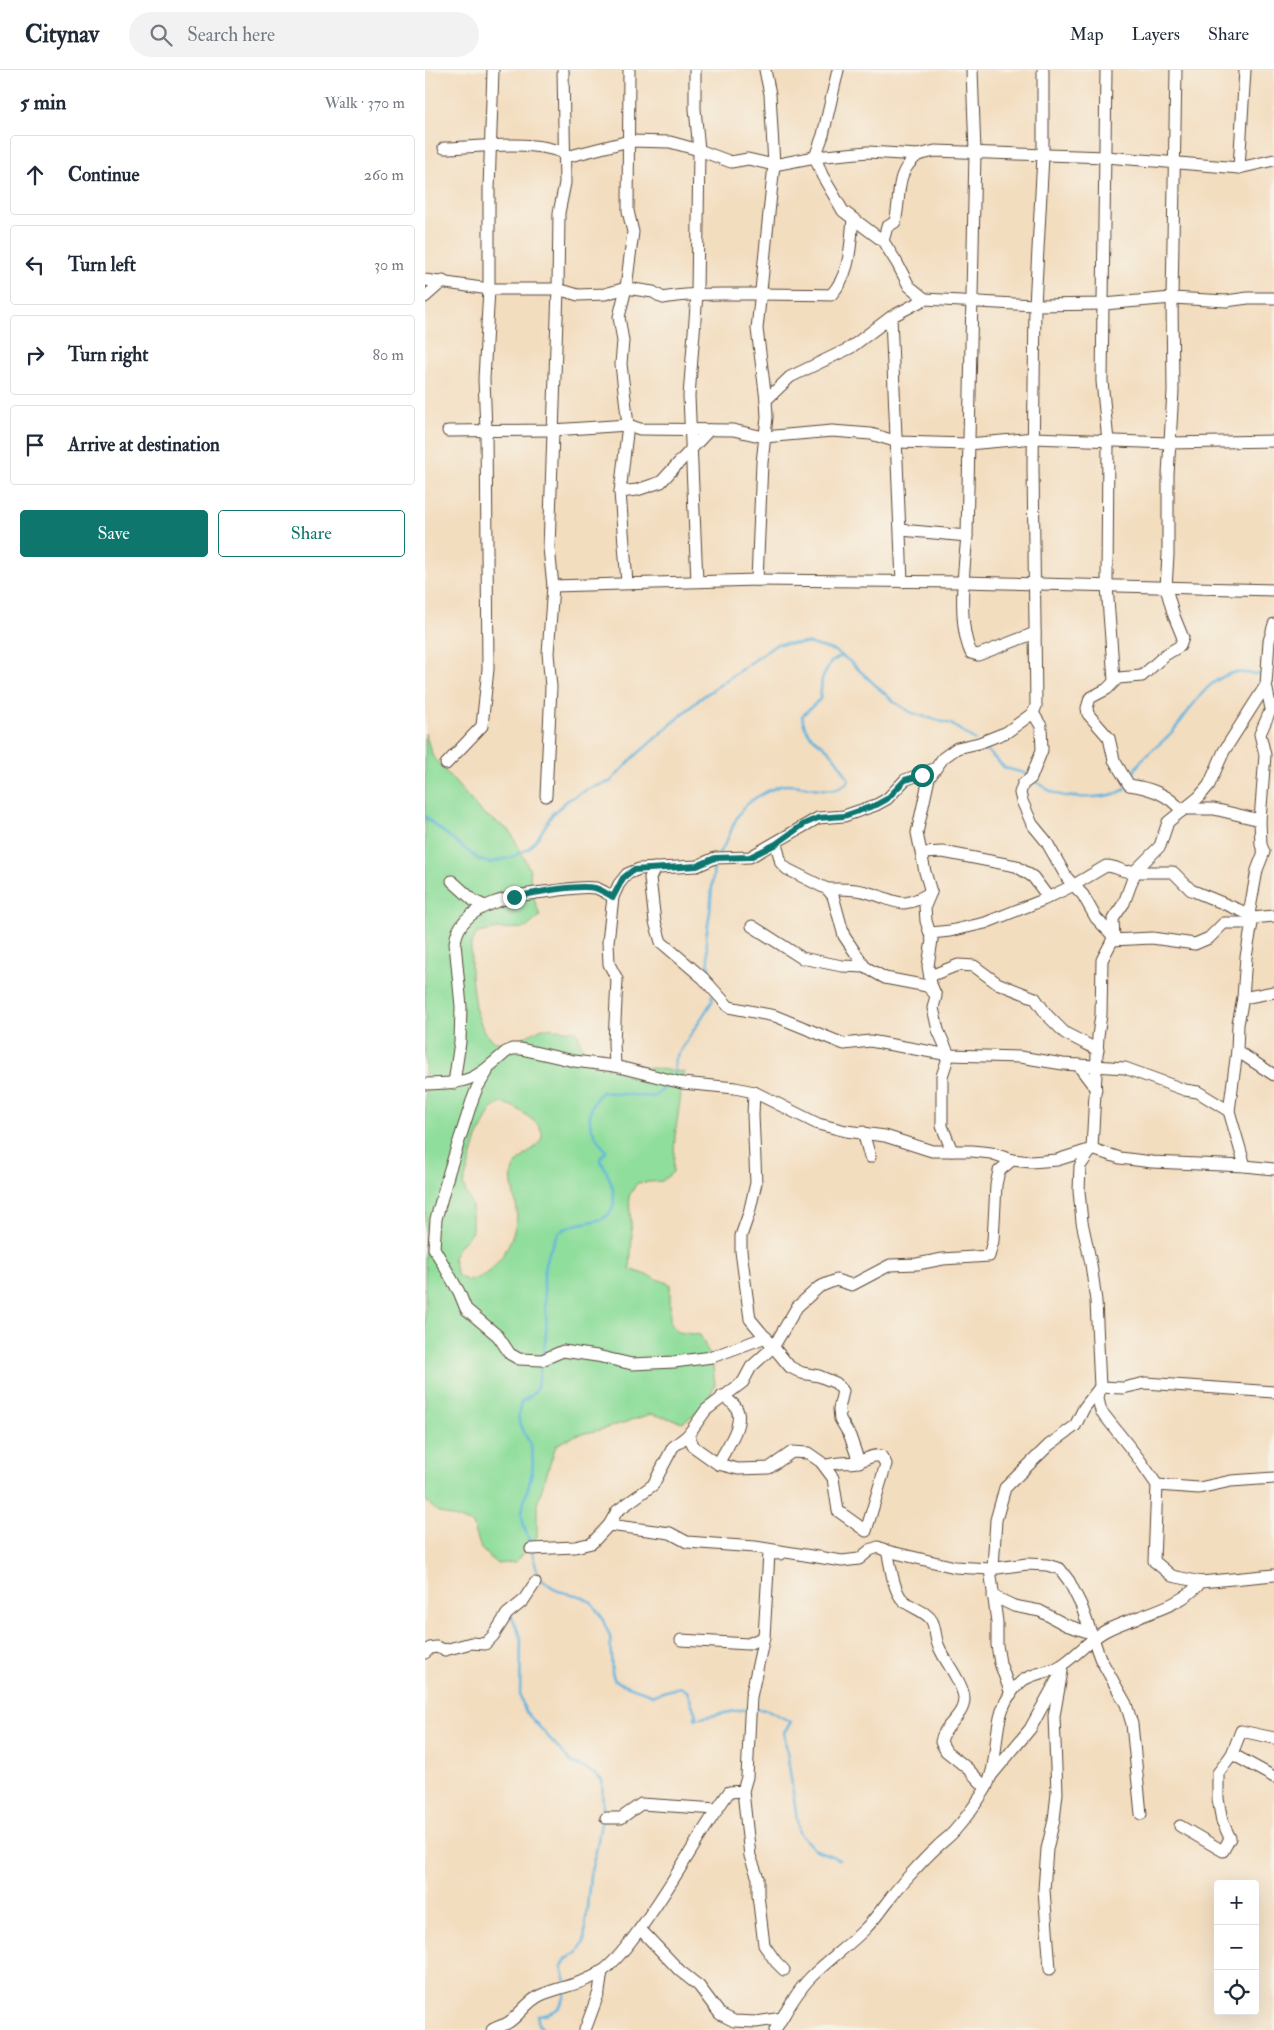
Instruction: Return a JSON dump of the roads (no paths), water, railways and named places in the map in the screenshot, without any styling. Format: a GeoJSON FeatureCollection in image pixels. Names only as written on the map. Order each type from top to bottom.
{"type":"FeatureCollection","features":[{"type":"Feature","properties":{"kind":"street"},"geometry":{"type":"LineString","coordinates":[[446,764],[482,726],[488,669],[484,379],[489,289],[490,147],[493,70]]}},
{"type":"Feature","properties":{"kind":"street"},"geometry":{"type":"LineString","coordinates":[[546,796],[551,687],[548,653],[553,586],[549,548],[559,213],[565,183],[563,70]]}},
{"type":"Feature","properties":{"kind":"street"},"geometry":{"type":"LineString","coordinates":[[627,583],[621,492],[628,425],[621,364],[623,341],[619,317],[626,288],[633,232],[629,211],[629,70]]}},
{"type":"Feature","properties":{"kind":"street"},"geometry":{"type":"LineString","coordinates":[[695,70],[695,109],[699,150],[697,294],[691,359],[689,429],[697,581]]}},
{"type":"Feature","properties":{"kind":"street"},"geometry":{"type":"LineString","coordinates":[[757,580],[766,400],[757,329],[774,165],[770,94],[765,70]]}},
{"type":"Feature","properties":{"kind":"street"},"geometry":{"type":"LineString","coordinates":[[838,70],[828,118],[815,157],[822,175],[843,211],[883,241],[909,286],[925,300]]}},
{"type":"Feature","properties":{"kind":"street"},"geometry":{"type":"LineString","coordinates":[[973,70],[975,152],[967,536],[963,582],[966,636],[971,653],[978,655],[1035,633]]}},
{"type":"Feature","properties":{"kind":"street"},"geometry":{"type":"LineString","coordinates":[[1043,70],[1043,156],[1035,305],[1035,438],[1033,466],[1036,696],[1033,713],[1041,726],[1042,750],[1031,778],[1023,784],[1020,793],[1033,824],[1074,885],[1083,895],[1096,918],[1113,939]]}},
{"type":"Feature","properties":{"kind":"street"},"geometry":{"type":"LineString","coordinates":[[1105,70],[1106,157],[1103,381],[1108,441],[1107,586],[1114,680]]}},
{"type":"Feature","properties":{"kind":"street"},"geometry":{"type":"LineString","coordinates":[[1176,70],[1172,298],[1173,391],[1169,443],[1166,588],[1183,638],[1180,646],[1165,655],[1142,676],[1138,678],[1123,676],[1114,680],[1107,689],[1090,698],[1087,703],[1088,714],[1109,738],[1114,760],[1129,785],[1148,788],[1170,798],[1183,810],[1214,809],[1260,820]]}},
{"type":"Feature","properties":{"kind":"street"},"geometry":{"type":"LineString","coordinates":[[1239,168],[1245,70]]}},
{"type":"Feature","properties":{"kind":"street"},"geometry":{"type":"LineString","coordinates":[[444,148],[530,144],[563,152],[570,156],[629,140],[670,142],[731,162],[748,159],[774,165],[815,157],[869,152],[918,155],[935,151],[1106,157],[1239,168],[1274,160]]}},
{"type":"Feature","properties":{"kind":"street"},"geometry":{"type":"LineString","coordinates":[[883,241],[887,227],[895,222],[901,177],[907,164],[918,155]]}},
{"type":"Feature","properties":{"kind":"street"},"geometry":{"type":"LineString","coordinates":[[425,280],[443,281],[489,289],[558,289],[578,295],[605,294],[626,288],[653,292],[663,298],[697,294],[831,295],[841,284],[849,261],[853,219]]}},
{"type":"Feature","properties":{"kind":"street"},"geometry":{"type":"LineString","coordinates":[[425,296],[443,281]]}},
{"type":"Feature","properties":{"kind":"street"},"geometry":{"type":"LineString","coordinates":[[766,400],[790,377],[850,348],[891,317],[925,300],[1035,305],[1104,304],[1172,298],[1226,301],[1248,298],[1274,298]]}},
{"type":"Feature","properties":{"kind":"street"},"geometry":{"type":"LineString","coordinates":[[891,317],[898,442],[902,582]]}},
{"type":"Feature","properties":{"kind":"street"},"geometry":{"type":"LineString","coordinates":[[448,431],[553,430],[628,425],[640,429],[733,430],[765,437],[832,431],[871,434],[898,442],[968,444],[1035,438],[1169,443],[1274,441]]}},
{"type":"Feature","properties":{"kind":"street"},"geometry":{"type":"LineString","coordinates":[[621,492],[637,490],[661,482],[709,430]]}},
{"type":"Feature","properties":{"kind":"street"},"geometry":{"type":"LineString","coordinates":[[901,530],[967,536]]}},
{"type":"Feature","properties":{"kind":"street"},"geometry":{"type":"LineString","coordinates":[[553,586],[757,580],[963,582],[1274,590]]}},
{"type":"Feature","properties":{"kind":"street"},"geometry":{"type":"LineString","coordinates":[[1245,1166],[1229,1111],[1257,870],[1264,852],[1261,845],[1260,820],[1270,755],[1260,734],[1271,709],[1266,685],[1269,640],[1274,624]]}},
{"type":"Feature","properties":{"kind":"street"},"geometry":{"type":"LineString","coordinates":[[1266,685],[1223,751],[1209,785],[1168,822],[1161,846],[1136,871],[1123,903],[1113,919],[1113,939],[1102,960],[1101,1015],[1097,1089],[1091,1137],[1092,1150],[1080,1166],[1079,1191],[1082,1222],[1095,1292],[1100,1387],[1098,1399],[1101,1411],[1157,1485],[1154,1561],[1172,1576],[1201,1582],[1274,1575]]}},
{"type":"Feature","properties":{"kind":"street"},"geometry":{"type":"LineString","coordinates":[[952,1151],[942,1126],[942,1076],[949,1055],[938,1030],[933,1008],[936,996],[931,984],[928,966],[932,946],[931,933],[926,921],[925,906],[931,892],[925,872],[917,827],[929,778],[943,758],[957,748],[979,743],[1007,732],[1033,713]]}},
{"type":"Feature","properties":{"kind":"street"},"geometry":{"type":"LineString","coordinates":[[615,1066],[614,1042],[617,980],[609,964],[608,942],[613,897],[619,884],[627,874],[639,869],[697,866],[715,858],[750,857],[776,844],[804,824],[818,818],[844,816],[876,805],[887,799],[905,780],[922,775],[938,767]]}},
{"type":"Feature","properties":{"kind":"street"},"geometry":{"type":"LineString","coordinates":[[776,844],[781,863],[787,869],[827,889],[833,896],[844,936],[865,967]]}},
{"type":"Feature","properties":{"kind":"street"},"geometry":{"type":"LineString","coordinates":[[923,853],[943,852],[1015,866],[1033,877],[1048,897]]}},
{"type":"Feature","properties":{"kind":"street"},"geometry":{"type":"LineString","coordinates":[[931,933],[950,932],[985,923],[1074,885],[1107,866],[1127,872],[1173,872],[1191,890],[1251,918]]}},
{"type":"Feature","properties":{"kind":"street"},"geometry":{"type":"LineString","coordinates":[[655,868],[649,878],[655,922],[661,942],[703,978],[729,1007],[775,1016],[844,1044],[871,1041],[949,1055],[1020,1057],[1078,1066],[1125,1068],[1175,1087],[1198,1092],[1229,1111]]}},
{"type":"Feature","properties":{"kind":"street"},"geometry":{"type":"LineString","coordinates":[[452,881],[474,901],[485,906]]}},
{"type":"Feature","properties":{"kind":"street"},"geometry":{"type":"LineString","coordinates":[[454,1083],[460,1042],[456,934],[461,924],[485,906],[530,894],[578,888],[597,889],[613,897]]}},
{"type":"Feature","properties":{"kind":"street"},"geometry":{"type":"LineString","coordinates":[[827,889],[853,889],[904,904],[916,901],[931,892]]}},
{"type":"Feature","properties":{"kind":"street"},"geometry":{"type":"LineString","coordinates":[[1113,939],[1153,938],[1195,944],[1209,938],[1224,923],[1274,916]]}},
{"type":"Feature","properties":{"kind":"street"},"geometry":{"type":"LineString","coordinates":[[752,926],[802,958],[842,966],[865,967],[885,978],[927,986],[936,996]]}},
{"type":"Feature","properties":{"kind":"street"},"geometry":{"type":"LineString","coordinates":[[930,976],[958,965],[974,966],[997,983],[1035,998],[1047,1015],[1065,1033],[1098,1050]]}},
{"type":"Feature","properties":{"kind":"street"},"geometry":{"type":"LineString","coordinates":[[1243,998],[1274,992]]}},
{"type":"Feature","properties":{"kind":"street"},"geometry":{"type":"LineString","coordinates":[[425,1084],[464,1082],[476,1077],[506,1052],[512,1049],[521,1049],[574,1061],[615,1066],[682,1083],[735,1088],[754,1092],[818,1124],[846,1131],[885,1136],[932,1151],[991,1153],[1012,1160],[1031,1162],[1057,1160],[1092,1150],[1120,1158],[1152,1162],[1274,1169]]}},
{"type":"Feature","properties":{"kind":"street"},"geometry":{"type":"LineString","coordinates":[[1237,1051],[1274,1075]]}},
{"type":"Feature","properties":{"kind":"street"},"geometry":{"type":"LineString","coordinates":[[492,1065],[477,1088],[465,1120],[436,1219],[433,1248],[459,1292],[466,1309],[498,1336],[509,1354],[519,1359],[542,1360],[563,1351],[632,1364],[674,1362],[712,1357],[770,1342]]}},
{"type":"Feature","properties":{"kind":"street"},"geometry":{"type":"LineString","coordinates":[[1078,1066],[1097,1089]]}},
{"type":"Feature","properties":{"kind":"street"},"geometry":{"type":"LineString","coordinates":[[754,1092],[753,1115],[756,1182],[741,1236],[741,1250],[750,1319],[790,1367],[802,1373],[819,1376],[836,1383],[843,1391],[839,1409],[840,1419],[850,1436],[859,1462]]}},
{"type":"Feature","properties":{"kind":"street"},"geometry":{"type":"LineString","coordinates":[[863,1132],[870,1157]]}},
{"type":"Feature","properties":{"kind":"street"},"geometry":{"type":"LineString","coordinates":[[531,1549],[575,1547],[592,1542],[609,1526],[617,1511],[653,1485],[673,1447],[688,1435],[706,1410],[722,1396],[743,1382],[751,1367],[797,1307],[819,1287],[836,1280],[852,1285],[890,1265],[989,1256],[993,1241],[996,1185],[999,1171],[1012,1160]]}},
{"type":"Feature","properties":{"kind":"street"},"geometry":{"type":"LineString","coordinates":[[1100,1387],[1123,1388],[1145,1383],[1274,1392]]}},
{"type":"Feature","properties":{"kind":"street"},"geometry":{"type":"LineString","coordinates":[[1011,1694],[1000,1663],[997,1645],[997,1622],[991,1569],[996,1520],[1005,1488],[1049,1445],[1075,1426],[1084,1408],[1100,1387]]}},
{"type":"Feature","properties":{"kind":"street"},"geometry":{"type":"LineString","coordinates":[[718,1464],[738,1429],[739,1421],[734,1405],[722,1396]]}},
{"type":"Feature","properties":{"kind":"street"},"geometry":{"type":"LineString","coordinates":[[688,1435],[694,1447],[718,1464],[738,1469],[769,1468],[792,1452],[808,1453],[824,1466],[833,1478],[838,1511],[866,1531],[886,1464],[881,1456],[874,1455],[859,1462],[838,1462],[824,1466]]}},
{"type":"Feature","properties":{"kind":"street"},"geometry":{"type":"LineString","coordinates":[[1157,1485],[1199,1488],[1231,1481],[1274,1478]]}},
{"type":"Feature","properties":{"kind":"street"},"geometry":{"type":"LineString","coordinates":[[609,1526],[670,1533],[687,1542],[755,1547],[842,1561],[859,1558],[878,1547],[887,1551],[955,1567],[991,1569],[1027,1564],[1047,1565],[1060,1569],[1069,1581],[1081,1605],[1107,1671],[1126,1704],[1131,1724],[1141,1814]]}},
{"type":"Feature","properties":{"kind":"street"},"geometry":{"type":"LineString","coordinates":[[887,1551],[894,1583],[902,1599],[932,1620],[937,1644],[955,1677],[964,1699],[961,1710],[945,1730],[941,1742],[946,1751],[988,1782]]}},
{"type":"Feature","properties":{"kind":"street"},"geometry":{"type":"LineString","coordinates":[[784,1970],[764,1945],[758,1878],[750,1856],[743,1791],[747,1777],[751,1698],[764,1637],[769,1553],[859,1558]]}},
{"type":"Feature","properties":{"kind":"street"},"geometry":{"type":"LineString","coordinates":[[988,1782],[996,1728],[1011,1694],[1022,1681],[1037,1673],[1056,1669],[1069,1660],[1092,1636],[1123,1622],[1151,1613],[1193,1592],[1201,1582]]}},
{"type":"Feature","properties":{"kind":"street"},"geometry":{"type":"LineString","coordinates":[[425,1653],[430,1648],[436,1647],[445,1650],[471,1643],[485,1644],[493,1636],[507,1614],[523,1601],[535,1584]]}},
{"type":"Feature","properties":{"kind":"street"},"geometry":{"type":"LineString","coordinates":[[993,1596],[1014,1606],[1040,1611],[1092,1636]]}},
{"type":"Feature","properties":{"kind":"street"},"geometry":{"type":"LineString","coordinates":[[681,1640],[747,1644],[764,1637]]}},
{"type":"Feature","properties":{"kind":"street"},"geometry":{"type":"LineString","coordinates":[[640,1930],[674,1966],[699,1986],[720,2014],[734,2021],[756,2022],[782,2018],[810,1978],[865,1929],[906,1878],[956,1830],[988,1782],[1030,1729],[1069,1660]]}},
{"type":"Feature","properties":{"kind":"street"},"geometry":{"type":"LineString","coordinates":[[1050,1969],[1044,1890],[1047,1850],[1054,1820],[1057,1793],[1054,1716],[1063,1671]]}},
{"type":"Feature","properties":{"kind":"street"},"geometry":{"type":"LineString","coordinates":[[1180,1826],[1223,1851],[1230,1838],[1222,1821],[1218,1799],[1218,1773],[1232,1754],[1241,1731],[1274,1738]]}},
{"type":"Feature","properties":{"kind":"street"},"geometry":{"type":"LineString","coordinates":[[1232,1754],[1274,1777]]}},
{"type":"Feature","properties":{"kind":"street"},"geometry":{"type":"LineString","coordinates":[[492,2030],[509,2022],[528,2003],[539,1996],[582,1982],[602,1971],[614,1961],[640,1930],[666,1892],[729,1792],[743,1791]]}},
{"type":"Feature","properties":{"kind":"street"},"geometry":{"type":"LineString","coordinates":[[606,1818],[621,1818],[641,1804],[717,1809]]}},
{"type":"Feature","properties":{"kind":"street"},"geometry":{"type":"LineString","coordinates":[[585,2030],[589,2014],[599,1992],[602,1971]]}},
{"type":"Feature","properties":{"kind":"street"},"geometry":{"type":"LineString","coordinates":[[775,2030],[791,2004]]}},
{"type":"Feature","properties":{"kind":"waterway"},"geometry":{"type":"LineString","coordinates":[[425,816],[478,859],[489,863],[512,857],[528,849],[539,836],[553,813],[568,800],[590,788],[610,782],[634,757],[701,698],[777,644],[808,643],[835,651],[848,660],[894,702],[912,713],[951,724],[975,740]]}},
{"type":"Feature","properties":{"kind":"waterway"},"geometry":{"type":"LineString","coordinates":[[718,854],[742,809],[763,794],[780,786],[788,785],[826,790],[835,789],[843,786],[849,780],[831,753],[809,734],[802,716],[820,699],[822,679],[831,662],[842,656]]}},
{"type":"Feature","properties":{"kind":"waterway"},"geometry":{"type":"LineString","coordinates":[[1130,781],[1133,772],[1143,759],[1172,732],[1198,698],[1213,683],[1232,673],[1263,674]]}},
{"type":"Feature","properties":{"kind":"waterway"},"geometry":{"type":"LineString","coordinates":[[981,745],[1005,768],[1028,774]]}},
{"type":"Feature","properties":{"kind":"waterway"},"geometry":{"type":"LineString","coordinates":[[1033,780],[1054,793],[1073,797],[1103,796],[1120,792],[1126,788]]}},
{"type":"Feature","properties":{"kind":"waterway"},"geometry":{"type":"LineString","coordinates":[[710,980],[706,937],[714,864]]}},
{"type":"Feature","properties":{"kind":"waterway"},"geometry":{"type":"LineString","coordinates":[[674,1079],[675,1059],[713,1000],[712,995]]}},
{"type":"Feature","properties":{"kind":"waterway"},"geometry":{"type":"LineString","coordinates":[[542,1357],[546,1331],[544,1270],[556,1237],[570,1226],[599,1220],[606,1216],[612,1210],[614,1200],[612,1186],[600,1158],[606,1151],[595,1136],[590,1122],[591,1108],[601,1092],[653,1097],[670,1084]]}},
{"type":"Feature","properties":{"kind":"waterway"},"geometry":{"type":"LineString","coordinates":[[531,1546],[522,1513],[533,1460],[530,1444],[520,1425],[519,1412],[521,1402],[532,1395],[537,1387],[541,1364]]}},
{"type":"Feature","properties":{"kind":"waterway"},"geometry":{"type":"LineString","coordinates":[[532,1552],[539,1578],[558,1591],[580,1596],[591,1602],[601,1616],[610,1636],[612,1673],[615,1681],[653,1695],[680,1687],[687,1691],[696,1715],[695,1719],[746,1709]]}},
{"type":"Feature","properties":{"kind":"waterway"},"geometry":{"type":"LineString","coordinates":[[515,1601],[526,1587]]}},
{"type":"Feature","properties":{"kind":"waterway"},"geometry":{"type":"LineString","coordinates":[[511,1615],[521,1638],[520,1695],[525,1711],[573,1764],[589,1770],[602,1780],[603,1810],[590,1875],[584,1942],[577,1954],[566,1959],[562,1966],[566,1983]]}},
{"type":"Feature","properties":{"kind":"waterway"},"geometry":{"type":"LineString","coordinates":[[754,1709],[768,1710],[791,1722],[784,1732],[799,1833],[814,1849],[839,1859]]}},
{"type":"Feature","properties":{"kind":"waterway"},"geometry":{"type":"LineString","coordinates":[[544,2030],[538,2024],[538,2015],[557,2009],[566,1991]]}}]}
